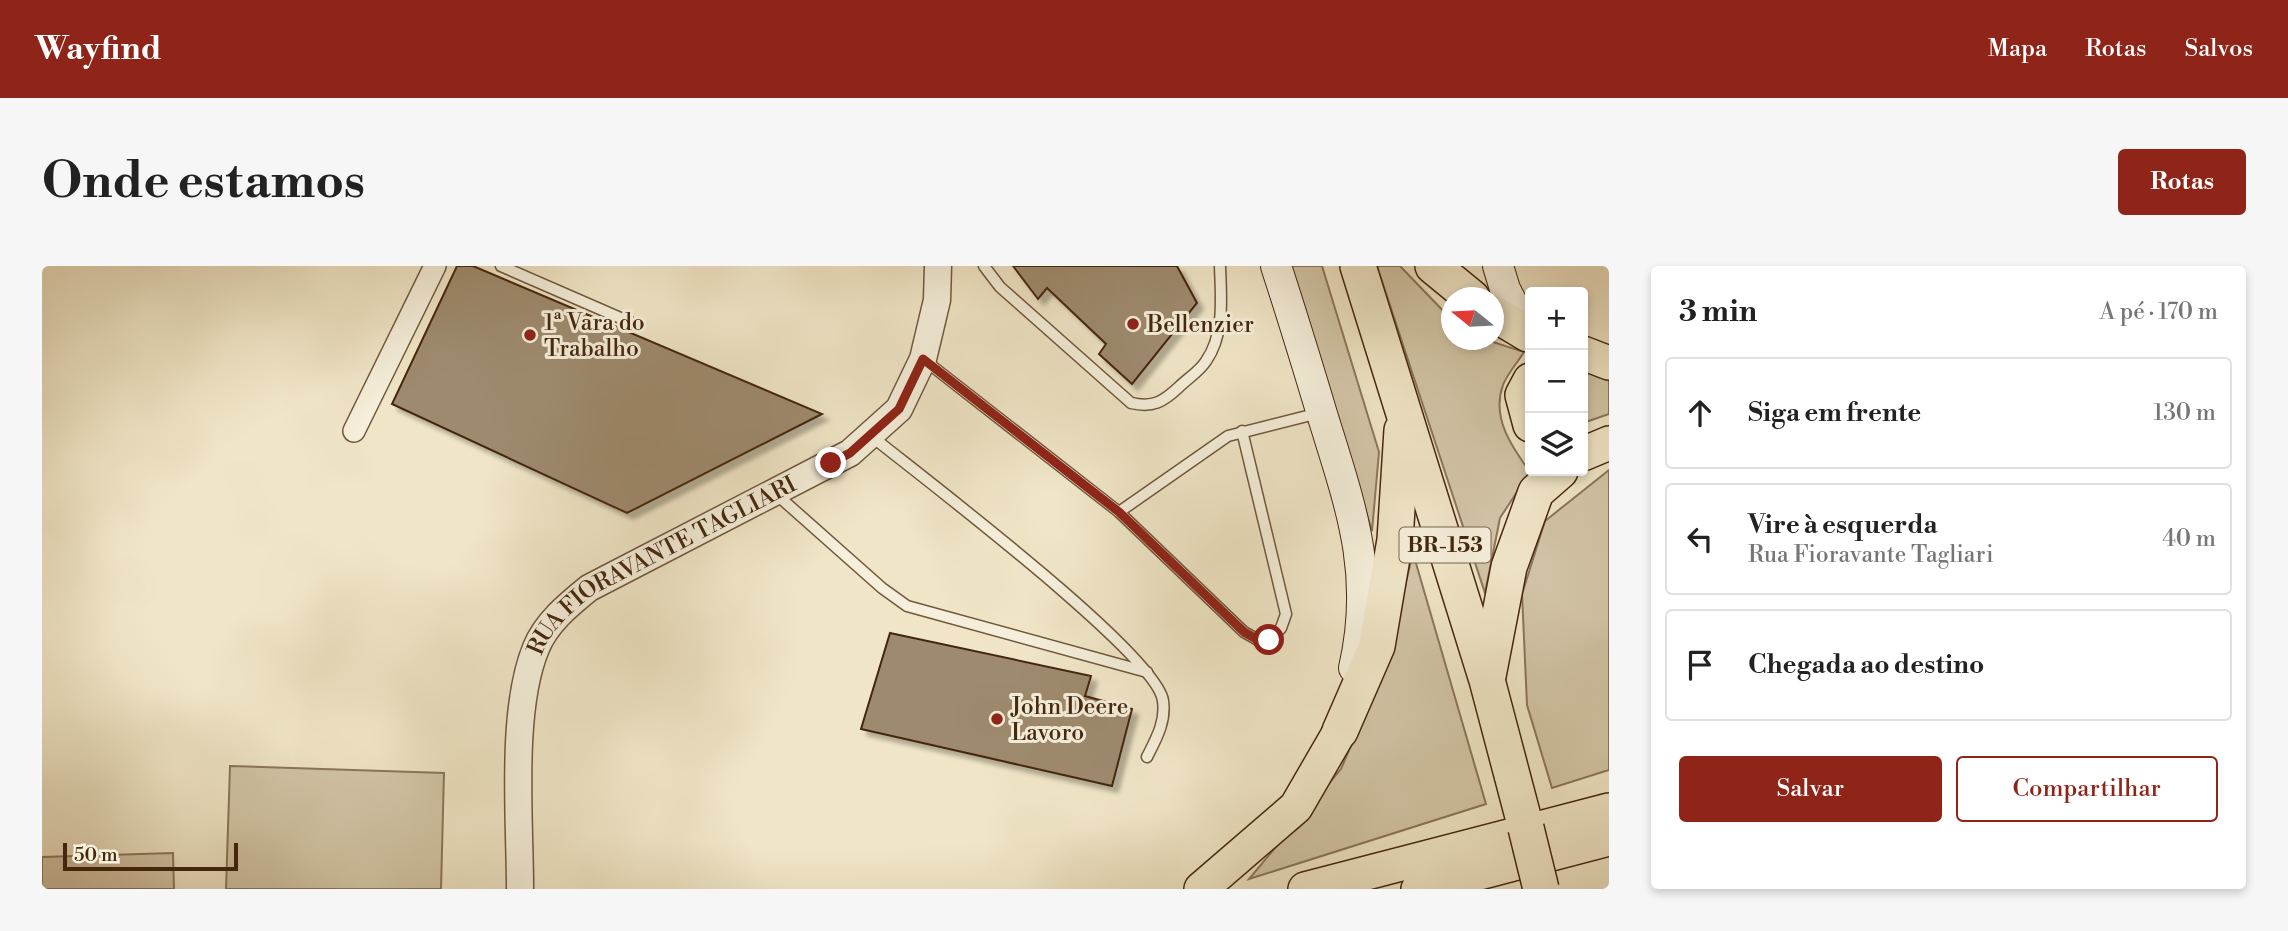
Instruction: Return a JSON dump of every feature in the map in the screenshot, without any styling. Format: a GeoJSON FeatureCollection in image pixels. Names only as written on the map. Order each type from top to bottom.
{"type":"FeatureCollection","features":[{"type":"Feature","properties":{"kind":"highway"},"geometry":{"type":"LineString","coordinates":[[1433,266],[1459,287]]}},
{"type":"Feature","properties":{"kind":"highway","name":"BR-153"},"geometry":{"type":"LineString","coordinates":[[1358,270],[1487,680],[1541,889]]}},
{"type":"Feature","properties":{"kind":"highway"},"geometry":{"type":"LineString","coordinates":[[1504,320],[1525,333]]}},
{"type":"Feature","properties":{"kind":"highway"},"geometry":{"type":"LineString","coordinates":[[1340,731],[1377,646],[1395,540],[1403,410]]}},
{"type":"Feature","properties":{"kind":"highway"},"geometry":{"type":"LineString","coordinates":[[1487,680],[1509,567],[1536,492],[1554,476]]}},
{"type":"Feature","properties":{"kind":"main road"},"geometry":{"type":"LineString","coordinates":[[1201,889],[1296,807],[1340,731],[1362,634],[1364,571],[1350,500],[1276,266]]}},
{"type":"Feature","properties":{"kind":"main road"},"geometry":{"type":"LineString","coordinates":[[1498,266],[1505,289],[1525,327]]}},
{"type":"Feature","properties":{"kind":"main road"},"geometry":{"type":"LineString","coordinates":[[1525,389],[1522,395],[1525,406]]}},
{"type":"Feature","properties":{"kind":"main road"},"geometry":{"type":"LineString","coordinates":[[1588,452],[1609,443]]}},
{"type":"Feature","properties":{"kind":"main road"},"geometry":{"type":"LineString","coordinates":[[1305,889],[1609,810]]}},
{"type":"Feature","properties":{"kind":"main road"},"geometry":{"type":"LineString","coordinates":[[1418,889],[1609,839]]}},
{"type":"Feature","properties":{"kind":"street"},"geometry":{"type":"LineString","coordinates":[[354,431],[435,266]]}},
{"type":"Feature","properties":{"kind":"street","name":"RUA FIORAVANTE TAGLIARI"},"geometry":{"type":"LineString","coordinates":[[520,889],[522,692],[536,646],[558,614],[589,588],[850,453],[899,409],[923,359],[937,300],[938,266]]}},
{"type":"Feature","properties":{"kind":"lane"},"geometry":{"type":"LineString","coordinates":[[501,266],[632,323]]}},
{"type":"Feature","properties":{"kind":"lane"},"geometry":{"type":"LineString","coordinates":[[984,266],[1000,288],[1131,403],[1148,407],[1164,401],[1206,361],[1216,340],[1222,310],[1220,266]]}},
{"type":"Feature","properties":{"kind":"lane"},"geometry":{"type":"LineString","coordinates":[[923,359],[1119,512],[1244,632],[1258,640],[1269,640],[1281,628],[1286,614],[1242,431]]}},
{"type":"Feature","properties":{"kind":"lane"},"geometry":{"type":"LineString","coordinates":[[1119,512],[1213,444],[1242,431],[1322,413]]}},
{"type":"Feature","properties":{"kind":"lane"},"geometry":{"type":"LineString","coordinates":[[870,435],[1112,632],[1149,673],[1163,699],[1162,725],[1147,757]]}},
{"type":"Feature","properties":{"kind":"lane"},"geometry":{"type":"LineString","coordinates":[[774,492],[882,588],[907,606],[1149,673]]}},
{"type":"Feature","properties":{"kind":"shaded area"},"geometry":{"type":"Polygon","coordinates":[[[1290,266],[1322,266],[1379,452],[1372,531],[1290,266]]]}},
{"type":"Feature","properties":{"kind":"shaded area"},"geometry":{"type":"Polygon","coordinates":[[[1377,266],[1400,266],[1441,309],[1441,350],[1504,350],[1504,346],[1524,352],[1503,385],[1500,409],[1505,432],[1525,464],[1525,476],[1527,476],[1500,518],[1485,593],[1377,266]]]}},
{"type":"Feature","properties":{"kind":"shaded area"},"geometry":{"type":"Polygon","coordinates":[[[1588,370],[1609,376],[1609,414],[1588,421],[1588,370]]]}},
{"type":"Feature","properties":{"kind":"shaded area"},"geometry":{"type":"Polygon","coordinates":[[[1609,470],[1609,770],[1552,788],[1527,705],[1522,594],[1545,521],[1609,470]]]}},
{"type":"Feature","properties":{"kind":"shaded area"},"geometry":{"type":"Polygon","coordinates":[[[1413,553],[1486,804],[1249,879],[1341,769],[1386,664],[1413,553]]]}},
{"type":"Feature","properties":{"kind":"shaded area"},"geometry":{"type":"Polygon","coordinates":[[[230,766],[444,773],[441,889],[226,889],[230,766]]]}},
{"type":"Feature","properties":{"kind":"shaded area"},"geometry":{"type":"Polygon","coordinates":[[[173,853],[174,889],[42,889],[42,857],[173,853]]]}},
{"type":"Feature","properties":{"kind":"building","name":"1ª Vara do Trabalho"},"geometry":{"type":"Polygon","coordinates":[[[457,266],[473,266],[822,414],[627,513],[392,404],[457,266]]]}},
{"type":"Feature","properties":{"kind":"building","name":"Bellenzier"},"geometry":{"type":"Polygon","coordinates":[[[1013,266],[1177,266],[1197,303],[1132,384],[1099,354],[1106,344],[1047,288],[1038,299],[1013,266]]]}},
{"type":"Feature","properties":{"kind":"building","name":"John Deere Lavoro"},"geometry":{"type":"Polygon","coordinates":[[[890,633],[1091,676],[1085,696],[1132,709],[1112,786],[861,729],[890,633]]]}},
{"type":"Feature","properties":{"kind":"place","name":"Bellenzier"},"geometry":{"type":"Point","coordinates":[1133,324]}},
{"type":"Feature","properties":{"kind":"place","name":"1ª Vara do Trabalho"},"geometry":{"type":"Point","coordinates":[530,335]}},
{"type":"Feature","properties":{"kind":"place","name":"John Deere Lavoro"},"geometry":{"type":"Point","coordinates":[997,719]}},
{"type":"Feature","properties":{"kind":"route"},"geometry":{"type":"LineString","coordinates":[[831,463],[850,453],[899,409],[923,359],[1119,512],[1244,632],[1258,640],[1269,640]]}}]}
